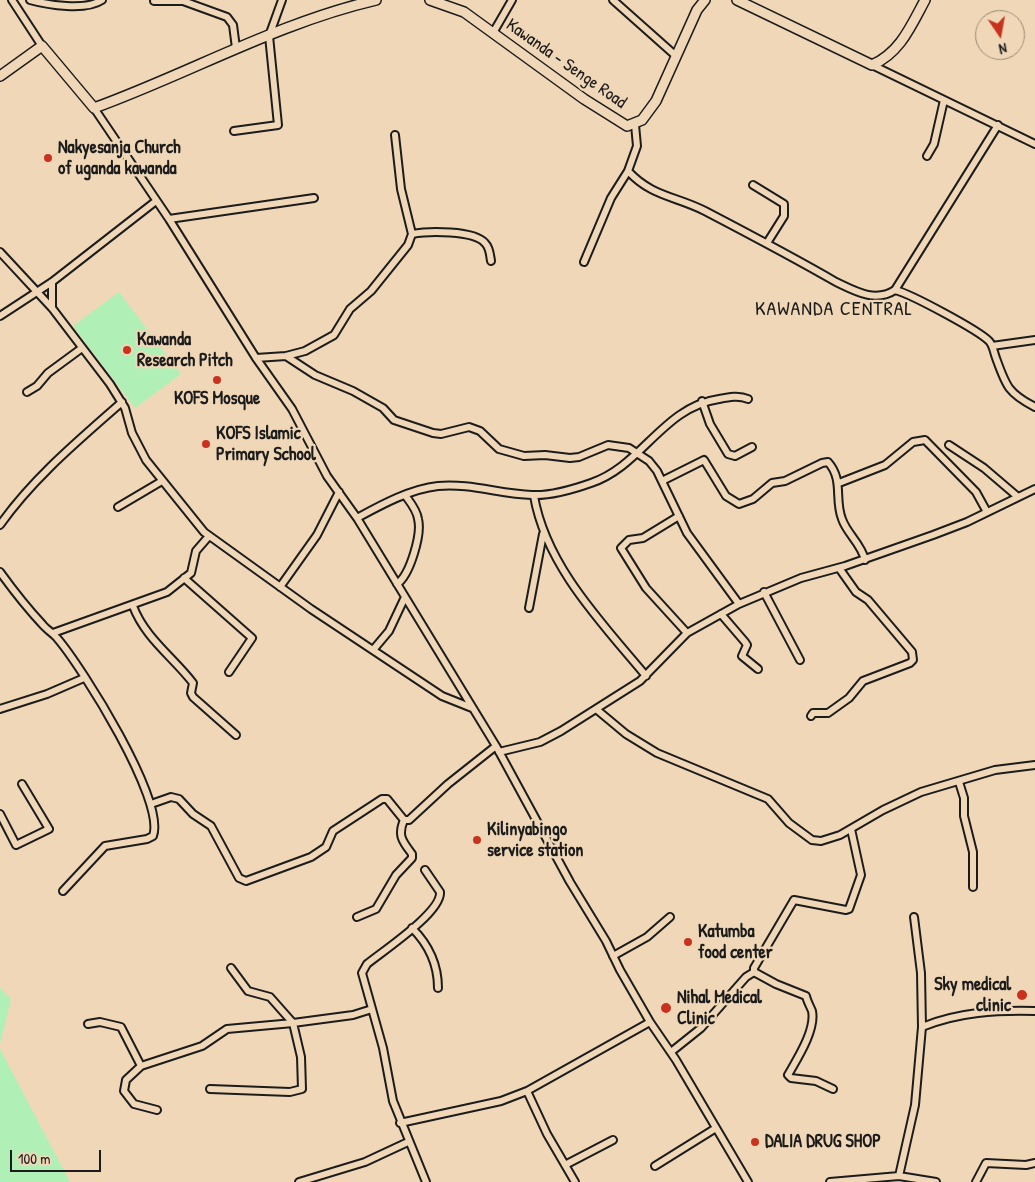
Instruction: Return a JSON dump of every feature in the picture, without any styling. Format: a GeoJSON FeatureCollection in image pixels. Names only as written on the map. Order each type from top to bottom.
{"type":"FeatureCollection","features":[{"type":"Feature","properties":{"kind":"street"},"geometry":{"type":"LineString","coordinates":[[12,0],[42,46],[94,108],[169,219],[256,358],[292,409],[327,476],[357,518],[497,749],[650,1022],[748,1182]]}},
{"type":"Feature","properties":{"kind":"street"},"geometry":{"type":"LineString","coordinates":[[30,0],[46,4],[74,6],[98,3],[102,0]]}},
{"type":"Feature","properties":{"kind":"street"},"geometry":{"type":"LineString","coordinates":[[234,131],[278,125],[268,36],[282,0]]}},
{"type":"Feature","properties":{"kind":"street"},"geometry":{"type":"LineString","coordinates":[[94,108],[134,94],[236,48],[376,0]]}},
{"type":"Feature","properties":{"kind":"street","name":"Kawanda - Senge Road"},"geometry":{"type":"LineString","coordinates":[[430,0],[464,12],[627,126],[635,125],[647,115],[656,101],[697,10],[705,0]]}},
{"type":"Feature","properties":{"kind":"street"},"geometry":{"type":"LineString","coordinates":[[493,33],[512,0]]}},
{"type":"Feature","properties":{"kind":"street"},"geometry":{"type":"LineString","coordinates":[[613,0],[676,56]]}},
{"type":"Feature","properties":{"kind":"street"},"geometry":{"type":"LineString","coordinates":[[737,0],[998,124],[1035,144]]}},
{"type":"Feature","properties":{"kind":"street"},"geometry":{"type":"LineString","coordinates":[[872,65],[893,52],[904,40],[925,0]]}},
{"type":"Feature","properties":{"kind":"street"},"geometry":{"type":"LineString","coordinates":[[154,1],[183,1],[227,17],[233,25],[236,48]]}},
{"type":"Feature","properties":{"kind":"street"},"geometry":{"type":"LineString","coordinates":[[0,76],[42,46]]}},
{"type":"Feature","properties":{"kind":"street"},"geometry":{"type":"LineString","coordinates":[[927,156],[936,135],[944,100]]}},
{"type":"Feature","properties":{"kind":"street"},"geometry":{"type":"LineString","coordinates":[[628,172],[654,193],[700,209],[858,293],[873,296],[887,295],[895,290],[998,124]]}},
{"type":"Feature","properties":{"kind":"street"},"geometry":{"type":"LineString","coordinates":[[584,262],[611,198],[628,172],[637,146],[635,125]]}},
{"type":"Feature","properties":{"kind":"street"},"geometry":{"type":"LineString","coordinates":[[256,358],[286,356],[317,346],[334,335],[350,309],[371,291],[408,245],[412,234],[401,189],[395,135]]}},
{"type":"Feature","properties":{"kind":"street"},"geometry":{"type":"LineString","coordinates":[[753,185],[784,204],[784,216],[767,244]]}},
{"type":"Feature","properties":{"kind":"street"},"geometry":{"type":"LineString","coordinates":[[169,219],[314,198]]}},
{"type":"Feature","properties":{"kind":"street"},"geometry":{"type":"LineString","coordinates":[[0,316],[52,282],[156,201]]}},
{"type":"Feature","properties":{"kind":"street"},"geometry":{"type":"LineString","coordinates":[[412,234],[436,230],[479,239],[487,245],[491,261]]}},
{"type":"Feature","properties":{"kind":"street"},"geometry":{"type":"LineString","coordinates":[[0,252],[36,293],[52,308],[122,402],[142,453],[162,481],[209,536],[280,588],[442,696],[472,708]]}},
{"type":"Feature","properties":{"kind":"street"},"geometry":{"type":"LineString","coordinates":[[52,282],[52,308]]}},
{"type":"Feature","properties":{"kind":"street"},"geometry":{"type":"LineString","coordinates":[[895,290],[918,298],[979,333],[992,346],[1009,389],[1016,396],[1035,407]]}},
{"type":"Feature","properties":{"kind":"street"},"geometry":{"type":"LineString","coordinates":[[992,346],[1035,340]]}},
{"type":"Feature","properties":{"kind":"street"},"geometry":{"type":"LineString","coordinates":[[27,392],[37,386],[48,373],[82,348]]}},
{"type":"Feature","properties":{"kind":"street"},"geometry":{"type":"LineString","coordinates":[[286,356],[315,375],[353,390],[383,408],[394,420],[433,433],[441,434],[469,428],[480,431],[499,449],[524,456],[545,455],[570,458],[614,444],[636,453],[649,461],[662,480],[678,516],[693,543],[739,604]]}},
{"type":"Feature","properties":{"kind":"street"},"geometry":{"type":"LineString","coordinates":[[357,518],[405,495],[429,488],[455,486],[534,496],[591,483],[624,464],[680,413],[702,401],[730,397],[748,399]]}},
{"type":"Feature","properties":{"kind":"street"},"geometry":{"type":"LineString","coordinates":[[702,401],[710,424],[728,454],[735,456],[752,446]]}},
{"type":"Feature","properties":{"kind":"street"},"geometry":{"type":"LineString","coordinates":[[0,525],[19,501],[68,448],[122,402]]}},
{"type":"Feature","properties":{"kind":"street"},"geometry":{"type":"LineString","coordinates":[[839,483],[885,465],[913,442],[925,440],[976,492],[987,512]]}},
{"type":"Feature","properties":{"kind":"street"},"geometry":{"type":"LineString","coordinates":[[949,445],[984,468],[1018,497]]}},
{"type":"Feature","properties":{"kind":"street"},"geometry":{"type":"LineString","coordinates":[[662,480],[704,460],[726,496],[739,504],[753,499],[772,483],[785,481],[824,462],[830,464],[839,483],[842,520],[858,542],[865,560]]}},
{"type":"Feature","properties":{"kind":"street"},"geometry":{"type":"LineString","coordinates":[[118,507],[162,481]]}},
{"type":"Feature","properties":{"kind":"street"},"geometry":{"type":"LineString","coordinates":[[404,820],[409,820],[448,784],[497,749],[540,742],[596,709],[646,676],[687,633],[739,604],[800,578],[865,560],[933,535],[1035,489]]}},
{"type":"Feature","properties":{"kind":"street"},"geometry":{"type":"LineString","coordinates":[[280,588],[317,535],[339,492]]}},
{"type":"Feature","properties":{"kind":"street"},"geometry":{"type":"LineString","coordinates":[[397,584],[408,574],[419,530],[418,517],[405,495]]}},
{"type":"Feature","properties":{"kind":"street"},"geometry":{"type":"LineString","coordinates":[[534,496],[544,533],[578,591],[646,676]]}},
{"type":"Feature","properties":{"kind":"street"},"geometry":{"type":"LineString","coordinates":[[678,516],[643,538],[629,540],[621,548],[646,588],[687,633]]}},
{"type":"Feature","properties":{"kind":"street"},"geometry":{"type":"LineString","coordinates":[[529,608],[544,533]]}},
{"type":"Feature","properties":{"kind":"street"},"geometry":{"type":"LineString","coordinates":[[53,633],[161,596],[192,571],[196,551],[209,536]]}},
{"type":"Feature","properties":{"kind":"street"},"geometry":{"type":"LineString","coordinates":[[811,716],[813,713],[828,713],[849,698],[863,682],[910,664],[913,660],[912,652],[868,600],[856,592],[839,568]]}},
{"type":"Feature","properties":{"kind":"street"},"geometry":{"type":"LineString","coordinates":[[0,572],[43,626],[53,633],[106,710],[137,768],[151,804],[154,823],[153,836],[147,840],[105,846],[63,891]]}},
{"type":"Feature","properties":{"kind":"street"},"geometry":{"type":"LineString","coordinates":[[184,578],[252,638],[229,672]]}},
{"type":"Feature","properties":{"kind":"street"},"geometry":{"type":"LineString","coordinates":[[764,592],[800,660]]}},
{"type":"Feature","properties":{"kind":"street"},"geometry":{"type":"LineString","coordinates":[[373,650],[389,631],[405,597]]}},
{"type":"Feature","properties":{"kind":"street"},"geometry":{"type":"LineString","coordinates":[[133,606],[145,631],[176,662],[193,683],[191,693],[193,698],[236,734]]}},
{"type":"Feature","properties":{"kind":"street"},"geometry":{"type":"LineString","coordinates":[[721,614],[746,642],[742,656],[758,669]]}},
{"type":"Feature","properties":{"kind":"street"},"geometry":{"type":"LineString","coordinates":[[0,709],[84,678]]}},
{"type":"Feature","properties":{"kind":"street"},"geometry":{"type":"LineString","coordinates":[[596,709],[626,734],[657,753],[768,799],[778,814],[812,840],[831,839],[902,800],[936,787],[959,782],[995,770],[1035,765]]}},
{"type":"Feature","properties":{"kind":"street"},"geometry":{"type":"LineString","coordinates":[[959,782],[964,798],[964,816],[973,852],[972,887]]}},
{"type":"Feature","properties":{"kind":"street"},"geometry":{"type":"LineString","coordinates":[[0,814],[16,844],[49,828],[22,784]]}},
{"type":"Feature","properties":{"kind":"street"},"geometry":{"type":"LineString","coordinates":[[151,804],[171,797],[179,799],[193,814],[210,826],[239,878],[244,882],[311,857],[326,847],[333,831],[382,799],[387,800],[404,820]]}},
{"type":"Feature","properties":{"kind":"street"},"geometry":{"type":"LineString","coordinates":[[357,917],[376,909],[396,875],[412,858],[412,854],[400,839],[400,831],[404,820]]}},
{"type":"Feature","properties":{"kind":"street"},"geometry":{"type":"LineString","coordinates":[[670,1052],[701,1028],[746,977],[754,972],[754,968],[794,900],[846,910],[851,906],[861,875],[851,829]]}},
{"type":"Feature","properties":{"kind":"street"},"geometry":{"type":"LineString","coordinates":[[425,870],[440,892],[440,897],[426,917],[363,970],[363,980],[400,1123],[426,1182]]}},
{"type":"Feature","properties":{"kind":"street"},"geometry":{"type":"LineString","coordinates":[[613,956],[647,937],[670,917]]}},
{"type":"Feature","properties":{"kind":"street"},"geometry":{"type":"LineString","coordinates":[[899,1176],[915,1105],[922,1027],[920,973],[914,917]]}},
{"type":"Feature","properties":{"kind":"street"},"geometry":{"type":"LineString","coordinates":[[412,928],[428,948],[437,970],[438,988]]}},
{"type":"Feature","properties":{"kind":"street"},"geometry":{"type":"LineString","coordinates":[[210,1089],[300,1091],[301,1057],[293,1023],[270,997],[255,994],[244,987],[231,968]]}},
{"type":"Feature","properties":{"kind":"street"},"geometry":{"type":"LineString","coordinates":[[754,972],[776,984],[804,994],[812,1011],[808,1034],[789,1077],[816,1081],[833,1089]]}},
{"type":"Feature","properties":{"kind":"street"},"geometry":{"type":"LineString","coordinates":[[157,1110],[134,1104],[124,1091],[126,1080],[141,1066],[202,1046],[230,1028],[293,1023],[352,1015],[372,1009]]}},
{"type":"Feature","properties":{"kind":"street"},"geometry":{"type":"LineString","coordinates":[[922,1027],[946,1019],[984,1012],[1035,1012]]}},
{"type":"Feature","properties":{"kind":"street"},"geometry":{"type":"LineString","coordinates":[[88,1024],[100,1022],[121,1027],[141,1066]]}},
{"type":"Feature","properties":{"kind":"street"},"geometry":{"type":"LineString","coordinates":[[400,1123],[500,1101],[527,1091],[650,1022]]}},
{"type":"Feature","properties":{"kind":"street"},"geometry":{"type":"LineString","coordinates":[[527,1091],[547,1134],[573,1181]]}},
{"type":"Feature","properties":{"kind":"street"},"geometry":{"type":"LineString","coordinates":[[655,1166],[716,1128]]}},
{"type":"Feature","properties":{"kind":"street"},"geometry":{"type":"LineString","coordinates":[[565,1165],[613,1140]]}},
{"type":"Feature","properties":{"kind":"street"},"geometry":{"type":"LineString","coordinates":[[299,1182],[365,1162],[408,1142]]}},
{"type":"Feature","properties":{"kind":"street"},"geometry":{"type":"LineString","coordinates":[[976,1182],[986,1163],[1026,1165],[1035,1163]]}},
{"type":"Feature","properties":{"kind":"street"},"geometry":{"type":"LineString","coordinates":[[830,1182],[899,1176],[936,1182]]}},
{"type":"Feature","properties":{"kind":"green space","name":"Kawanda Research Pitch"},"geometry":{"type":"Polygon","coordinates":[[[119,292],[181,374],[135,408],[73,326],[119,292]]]}},
{"type":"Feature","properties":{"kind":"green space"},"geometry":{"type":"Polygon","coordinates":[[[0,988],[11,999],[0,1044],[0,988]]]}},
{"type":"Feature","properties":{"kind":"green space"},"geometry":{"type":"Polygon","coordinates":[[[0,1049],[70,1182],[0,1182],[0,1049]]]}},
{"type":"Feature","properties":{"kind":"place","name":"Nakyesanja Church of uganda kawanda"},"geometry":{"type":"Point","coordinates":[48,158]}},
{"type":"Feature","properties":{"kind":"place","name":"Kawanda Research Pitch"},"geometry":{"type":"Point","coordinates":[127,350]}},
{"type":"Feature","properties":{"kind":"place","name":"KOFS Mosque"},"geometry":{"type":"Point","coordinates":[217,380]}},
{"type":"Feature","properties":{"kind":"place","name":"KOFS Islamic Primary School"},"geometry":{"type":"Point","coordinates":[206,444]}},
{"type":"Feature","properties":{"kind":"place","name":"Kilinyabingo service station"},"geometry":{"type":"Point","coordinates":[477,840]}},
{"type":"Feature","properties":{"kind":"place","name":"Katumba food center"},"geometry":{"type":"Point","coordinates":[688,942]}},
{"type":"Feature","properties":{"kind":"place","name":"Sky medical clinic"},"geometry":{"type":"Point","coordinates":[1022,995]}},
{"type":"Feature","properties":{"kind":"place","name":"Nihal Medical Clinic"},"geometry":{"type":"Point","coordinates":[666,1008]}},
{"type":"Feature","properties":{"kind":"place","name":"DALIA DRUG SHOP"},"geometry":{"type":"Point","coordinates":[755,1142]}},
{"type":"Feature","properties":{"kind":"district","name":"KAWANDA CENTRAL"},"geometry":{"type":"Point","coordinates":[834,310]}}]}
